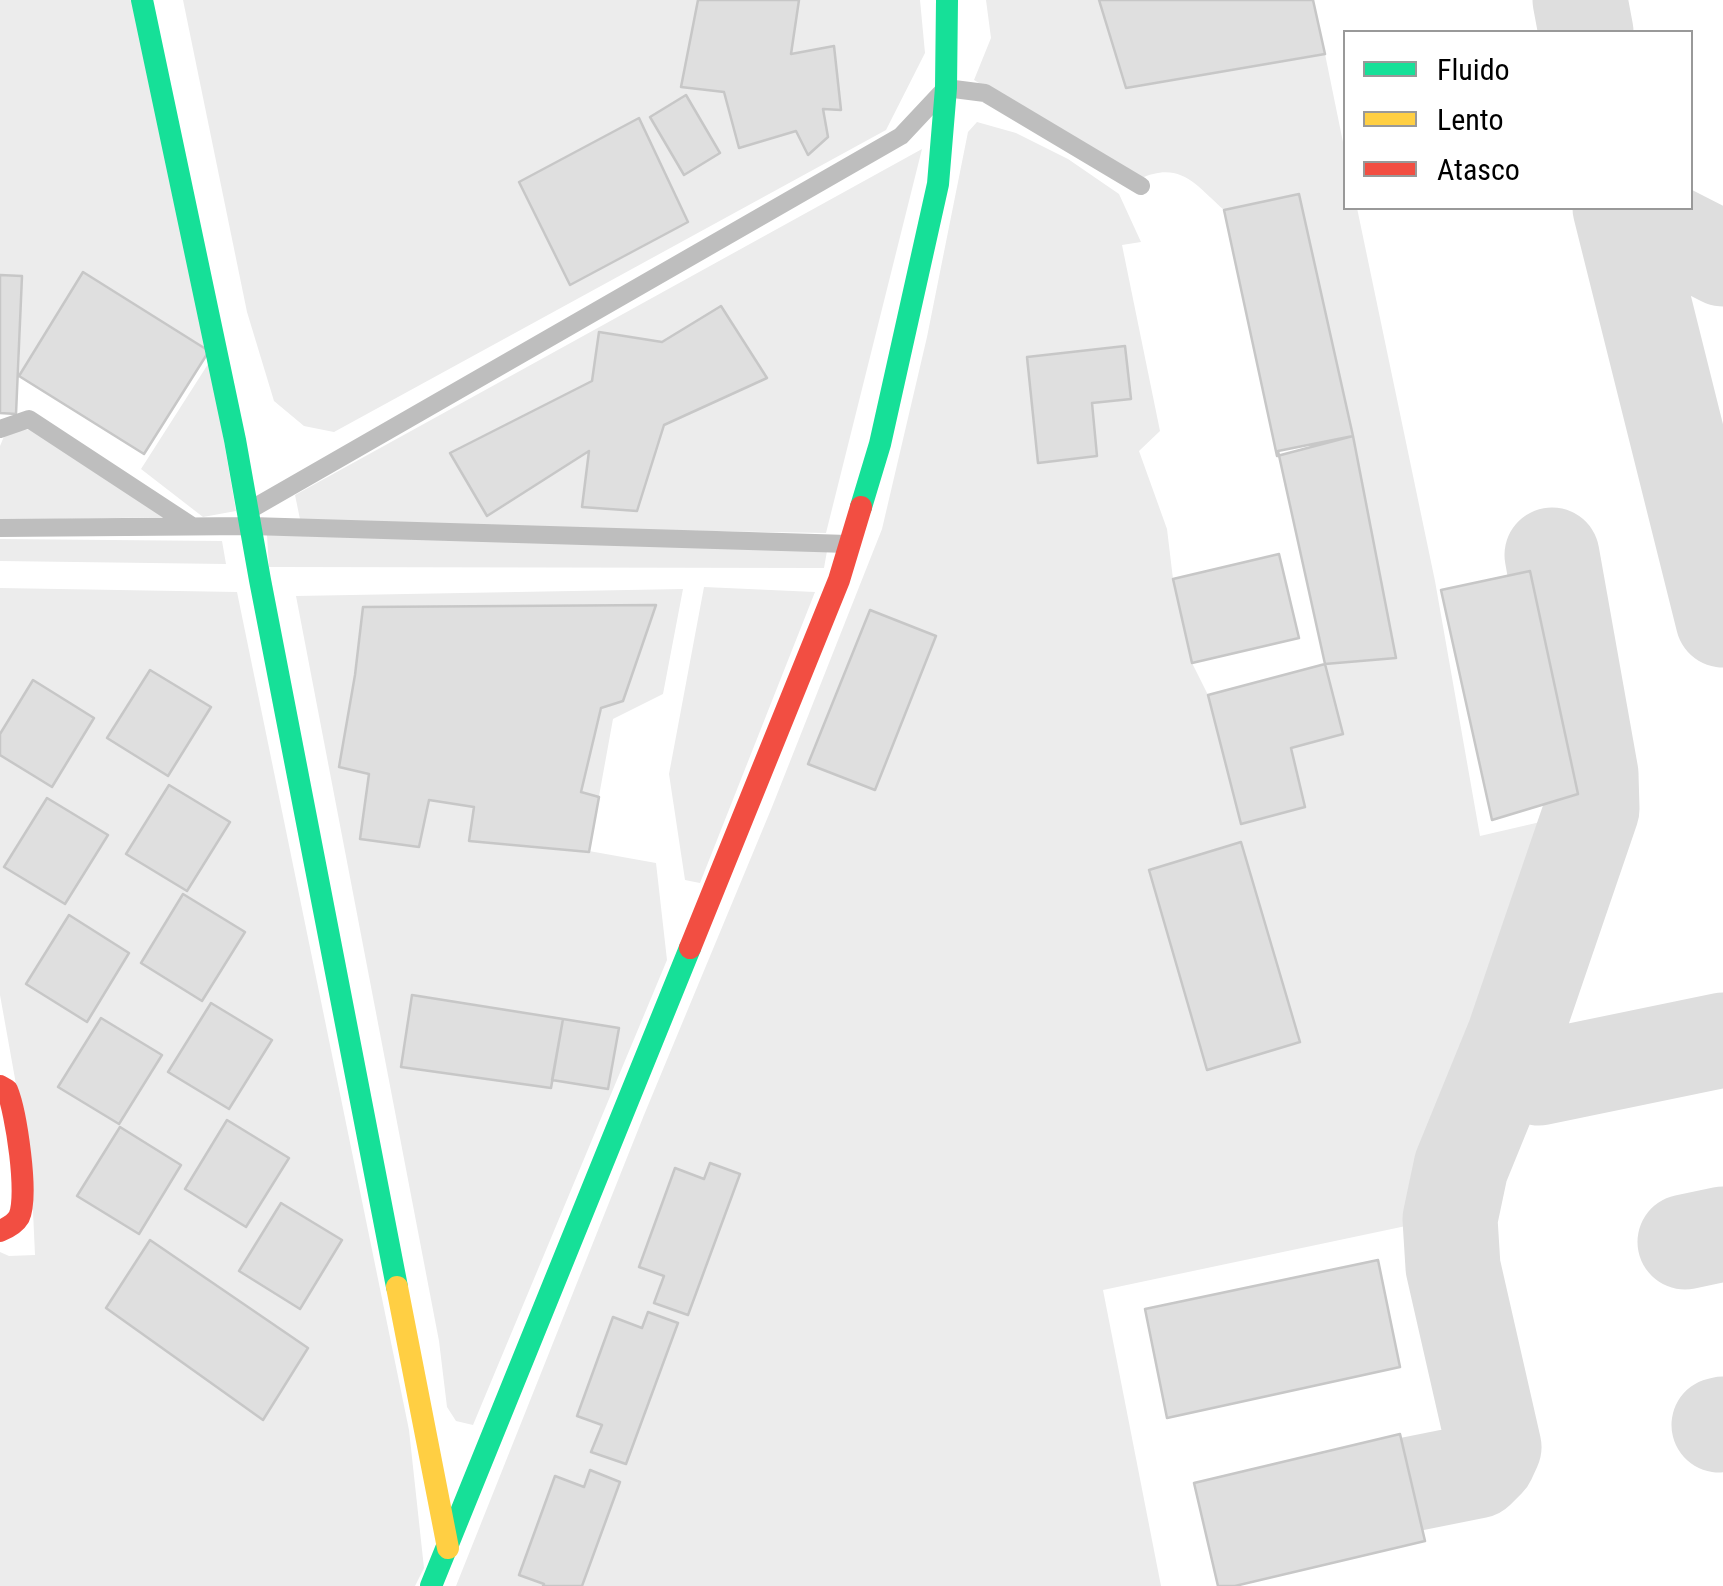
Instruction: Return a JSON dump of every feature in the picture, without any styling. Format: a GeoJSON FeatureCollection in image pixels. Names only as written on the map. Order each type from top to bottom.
{"type":"FeatureCollection","features":[{"type":"Feature","properties":{"kind":"street"},"geometry":{"type":"LineString","coordinates":[[142,0],[249,519],[448,1548]]}},
{"type":"Feature","properties":{"kind":"street"},"geometry":{"type":"LineString","coordinates":[[431,1586],[838,580],[880,444],[938,184],[948,0]]}},
{"type":"Feature","properties":{"kind":"street"},"geometry":{"type":"LineString","coordinates":[[0,1086],[8,1091],[14,1108],[23,1199],[18,1218],[0,1231]]}},
{"type":"Feature","properties":{"kind":"lane"},"geometry":{"type":"LineString","coordinates":[[249,519],[901,136],[946,88],[985,92],[1141,186]]}},
{"type":"Feature","properties":{"kind":"lane"},"geometry":{"type":"LineString","coordinates":[[0,428],[29,419],[193,526]]}},
{"type":"Feature","properties":{"kind":"lane"},"geometry":{"type":"LineString","coordinates":[[0,528],[193,526],[249,519],[849,544]]}},
{"type":"Feature","properties":{"kind":"shaded area"},"geometry":{"type":"Polygon","coordinates":[[[0,0],[135,0],[209,351],[83,272],[19,376],[22,277],[0,275],[0,0]]]}},
{"type":"Feature","properties":{"kind":"shaded area"},"geometry":{"type":"Polygon","coordinates":[[[183,0],[920,0],[925,53],[886,130],[334,432],[304,426],[274,401],[247,312],[183,0]]]}},
{"type":"Feature","properties":{"kind":"shaded area"},"geometry":{"type":"Polygon","coordinates":[[[986,0],[1099,0],[1126,88],[1325,54],[1343,142],[1343,210],[1357,210],[1435,581],[1480,836],[1579,813],[1451,1161],[1439,1219],[1103,1290],[1161,1586],[456,1586],[882,529],[927,337],[968,132],[977,122],[1016,133],[1068,159],[1119,194],[1141,242],[1122,245],[1160,431],[1139,451],[1167,529],[1173,579],[1192,663],[1208,695],[1241,824],[1305,807],[1291,748],[1343,734],[1325,664],[1396,658],[1353,436],[1299,194],[1224,210],[1195,184],[1176,174],[1166,172],[1139,179],[974,80],[991,38],[986,0]],[[1241,842],[1149,870],[1207,1069],[1241,842]]]}},
{"type":"Feature","properties":{"kind":"shaded area"},"geometry":{"type":"Polygon","coordinates":[[[922,149],[826,533],[301,524],[295,495],[922,149]]]}},
{"type":"Feature","properties":{"kind":"shaded area"},"geometry":{"type":"Polygon","coordinates":[[[210,361],[236,511],[203,517],[141,469],[210,361]]]}},
{"type":"Feature","properties":{"kind":"shaded area"},"geometry":{"type":"Polygon","coordinates":[[[30,429],[170,517],[0,520],[0,446],[5,434],[30,429]]]}},
{"type":"Feature","properties":{"kind":"shaded area"},"geometry":{"type":"Polygon","coordinates":[[[267,535],[827,551],[824,568],[269,567],[267,535]]]}},
{"type":"Feature","properties":{"kind":"shaded area"},"geometry":{"type":"Polygon","coordinates":[[[0,539],[222,541],[226,564],[0,561],[0,539]]]}},
{"type":"Feature","properties":{"kind":"shaded area"},"geometry":{"type":"Polygon","coordinates":[[[704,587],[815,592],[700,883],[685,880],[669,774],[704,587]]]}},
{"type":"Feature","properties":{"kind":"shaded area"},"geometry":{"type":"Polygon","coordinates":[[[0,588],[237,592],[409,1430],[424,1568],[415,1586],[0,1586],[0,1252],[9,1256],[35,1255],[31,1168],[0,995],[0,588]]]}},
{"type":"Feature","properties":{"kind":"shaded area"},"geometry":{"type":"Polygon","coordinates":[[[683,589],[663,694],[613,719],[589,851],[656,863],[667,960],[473,1425],[456,1421],[447,1407],[439,1341],[296,596],[683,589]]]}},
{"type":"Feature","properties":{"kind":"building"},"geometry":{"type":"Polygon","coordinates":[[[698,0],[799,0],[791,54],[834,46],[841,110],[823,109],[828,137],[808,155],[796,131],[739,148],[724,92],[681,87],[698,0]]]}},
{"type":"Feature","properties":{"kind":"building"},"geometry":{"type":"Polygon","coordinates":[[[1099,0],[1313,0],[1325,54],[1126,88],[1099,0]]]}},
{"type":"Feature","properties":{"kind":"building"},"geometry":{"type":"Polygon","coordinates":[[[686,95],[720,153],[684,175],[650,117],[686,95]]]}},
{"type":"Feature","properties":{"kind":"building"},"geometry":{"type":"Polygon","coordinates":[[[639,118],[688,222],[570,285],[519,182],[639,118]]]}},
{"type":"Feature","properties":{"kind":"building"},"geometry":{"type":"Polygon","coordinates":[[[1299,194],[1353,436],[1277,456],[1224,210],[1299,194]]]}},
{"type":"Feature","properties":{"kind":"building"},"geometry":{"type":"Polygon","coordinates":[[[83,272],[209,351],[144,454],[19,376],[83,272]]]}},
{"type":"Feature","properties":{"kind":"building"},"geometry":{"type":"Polygon","coordinates":[[[0,275],[22,276],[16,414],[0,413],[0,275]]]}},
{"type":"Feature","properties":{"kind":"building"},"geometry":{"type":"Polygon","coordinates":[[[721,306],[767,378],[664,425],[637,511],[582,507],[589,451],[487,516],[450,453],[592,381],[599,332],[662,342],[721,306]]]}},
{"type":"Feature","properties":{"kind":"building"},"geometry":{"type":"Polygon","coordinates":[[[1125,346],[1131,399],[1092,403],[1097,456],[1038,463],[1027,357],[1125,346]]]}},
{"type":"Feature","properties":{"kind":"building"},"geometry":{"type":"Polygon","coordinates":[[[1353,436],[1396,658],[1325,664],[1278,451],[1353,436]]]}},
{"type":"Feature","properties":{"kind":"building"},"geometry":{"type":"Polygon","coordinates":[[[1279,554],[1299,638],[1192,663],[1173,579],[1279,554]]]}},
{"type":"Feature","properties":{"kind":"building"},"geometry":{"type":"Polygon","coordinates":[[[1530,571],[1578,794],[1492,820],[1441,590],[1530,571]]]}},
{"type":"Feature","properties":{"kind":"building"},"geometry":{"type":"Polygon","coordinates":[[[656,605],[623,701],[601,708],[581,792],[599,797],[589,852],[469,841],[474,807],[429,800],[419,847],[360,839],[369,774],[339,767],[363,607],[656,605]]]}},
{"type":"Feature","properties":{"kind":"building"},"geometry":{"type":"Polygon","coordinates":[[[870,610],[936,636],[875,790],[808,764],[870,610]]]}},
{"type":"Feature","properties":{"kind":"building"},"geometry":{"type":"Polygon","coordinates":[[[1325,664],[1343,734],[1291,748],[1305,807],[1241,824],[1208,695],[1325,664]]]}},
{"type":"Feature","properties":{"kind":"building"},"geometry":{"type":"Polygon","coordinates":[[[150,670],[211,707],[168,776],[107,738],[150,670]]]}},
{"type":"Feature","properties":{"kind":"building"},"geometry":{"type":"Polygon","coordinates":[[[33,680],[94,718],[52,787],[0,755],[0,734],[33,680]]]}},
{"type":"Feature","properties":{"kind":"building"},"geometry":{"type":"Polygon","coordinates":[[[169,785],[230,822],[187,891],[126,854],[169,785]]]}},
{"type":"Feature","properties":{"kind":"building"},"geometry":{"type":"Polygon","coordinates":[[[47,798],[108,835],[65,904],[4,867],[47,798]]]}},
{"type":"Feature","properties":{"kind":"building"},"geometry":{"type":"Polygon","coordinates":[[[1241,842],[1300,1042],[1207,1070],[1149,870],[1241,842]]]}},
{"type":"Feature","properties":{"kind":"building"},"geometry":{"type":"Polygon","coordinates":[[[183,894],[245,932],[202,1001],[141,963],[183,894]]]}},
{"type":"Feature","properties":{"kind":"building"},"geometry":{"type":"Polygon","coordinates":[[[69,915],[129,953],[87,1022],[26,984],[69,915]]]}},
{"type":"Feature","properties":{"kind":"building"},"geometry":{"type":"Polygon","coordinates":[[[412,995],[563,1019],[551,1088],[401,1067],[412,995]]]}},
{"type":"Feature","properties":{"kind":"building"},"geometry":{"type":"Polygon","coordinates":[[[211,1003],[272,1040],[229,1109],[168,1072],[211,1003]]]}},
{"type":"Feature","properties":{"kind":"building"},"geometry":{"type":"Polygon","coordinates":[[[101,1018],[162,1055],[119,1124],[58,1087],[101,1018]]]}},
{"type":"Feature","properties":{"kind":"building"},"geometry":{"type":"Polygon","coordinates":[[[563,1019],[619,1028],[608,1089],[552,1080],[563,1019]]]}},
{"type":"Feature","properties":{"kind":"building"},"geometry":{"type":"Polygon","coordinates":[[[227,1120],[289,1158],[246,1227],[185,1189],[227,1120]]]}},
{"type":"Feature","properties":{"kind":"building"},"geometry":{"type":"Polygon","coordinates":[[[120,1127],[181,1165],[139,1234],[77,1196],[120,1127]]]}},
{"type":"Feature","properties":{"kind":"building"},"geometry":{"type":"Polygon","coordinates":[[[710,1163],[740,1174],[688,1315],[654,1303],[664,1276],[639,1267],[675,1168],[704,1179],[710,1163]]]}},
{"type":"Feature","properties":{"kind":"building"},"geometry":{"type":"Polygon","coordinates":[[[281,1203],[342,1240],[300,1309],[239,1271],[281,1203]]]}},
{"type":"Feature","properties":{"kind":"building"},"geometry":{"type":"Polygon","coordinates":[[[150,1240],[308,1348],[263,1420],[106,1308],[150,1240]]]}},
{"type":"Feature","properties":{"kind":"building"},"geometry":{"type":"Polygon","coordinates":[[[1378,1260],[1400,1367],[1167,1418],[1145,1309],[1378,1260]]]}},
{"type":"Feature","properties":{"kind":"building"},"geometry":{"type":"Polygon","coordinates":[[[648,1312],[678,1323],[626,1464],[591,1452],[602,1425],[577,1416],[613,1317],[642,1328],[648,1312]]]}},
{"type":"Feature","properties":{"kind":"building"},"geometry":{"type":"Polygon","coordinates":[[[1400,1434],[1425,1541],[1235,1586],[1218,1586],[1194,1483],[1400,1434]]]}},
{"type":"Feature","properties":{"kind":"building"},"geometry":{"type":"Polygon","coordinates":[[[590,1470],[620,1482],[582,1586],[543,1586],[519,1575],[555,1476],[584,1487],[590,1470]]]}},
{"type":"Feature","properties":{"kind":"taxiway"},"geometry":{"type":"LineString","coordinates":[[1580,0],[1586,30]]}},
{"type":"Feature","properties":{"kind":"taxiway"},"geometry":{"type":"LineString","coordinates":[[1620,210],[1723,620]]}},
{"type":"Feature","properties":{"kind":"taxiway"},"geometry":{"type":"LineString","coordinates":[[1627,210],[1723,259]]}},
{"type":"Feature","properties":{"kind":"taxiway"},"geometry":{"type":"LineString","coordinates":[[1412,1484],[1477,1471],[1494,1447],[1453,1267],[1450,1219],[1461,1167],[1514,1037],[1592,809],[1591,774],[1552,555]]}},
{"type":"Feature","properties":{"kind":"taxiway"},"geometry":{"type":"LineString","coordinates":[[1539,1078],[1723,1040]]}},
{"type":"Feature","properties":{"kind":"taxiway"},"geometry":{"type":"LineString","coordinates":[[1685,1242],[1723,1234]]}},
{"type":"Feature","properties":{"kind":"taxiway"},"geometry":{"type":"LineString","coordinates":[[1719,1425],[1723,1424]]}},
{"type":"Feature","properties":{"kind":"traffic: fast"},"geometry":{"type":"LineString","coordinates":[[142,0],[235,440],[397,1287]]}},
{"type":"Feature","properties":{"kind":"traffic: fast"},"geometry":{"type":"LineString","coordinates":[[861,507],[880,444],[938,184],[946,88],[947,0]]}},
{"type":"Feature","properties":{"kind":"traffic: fast"},"geometry":{"type":"LineString","coordinates":[[431,1586],[690,948]]}},
{"type":"Feature","properties":{"kind":"traffic: slow"},"geometry":{"type":"LineString","coordinates":[[397,1287],[448,1548]]}},
{"type":"Feature","properties":{"kind":"traffic: jam"},"geometry":{"type":"LineString","coordinates":[[690,948],[839,580],[861,507]]}},
{"type":"Feature","properties":{"kind":"traffic: jam"},"geometry":{"type":"LineString","coordinates":[[0,1086],[7,1090],[14,1116],[23,1191],[19,1217],[0,1231]]}}]}
